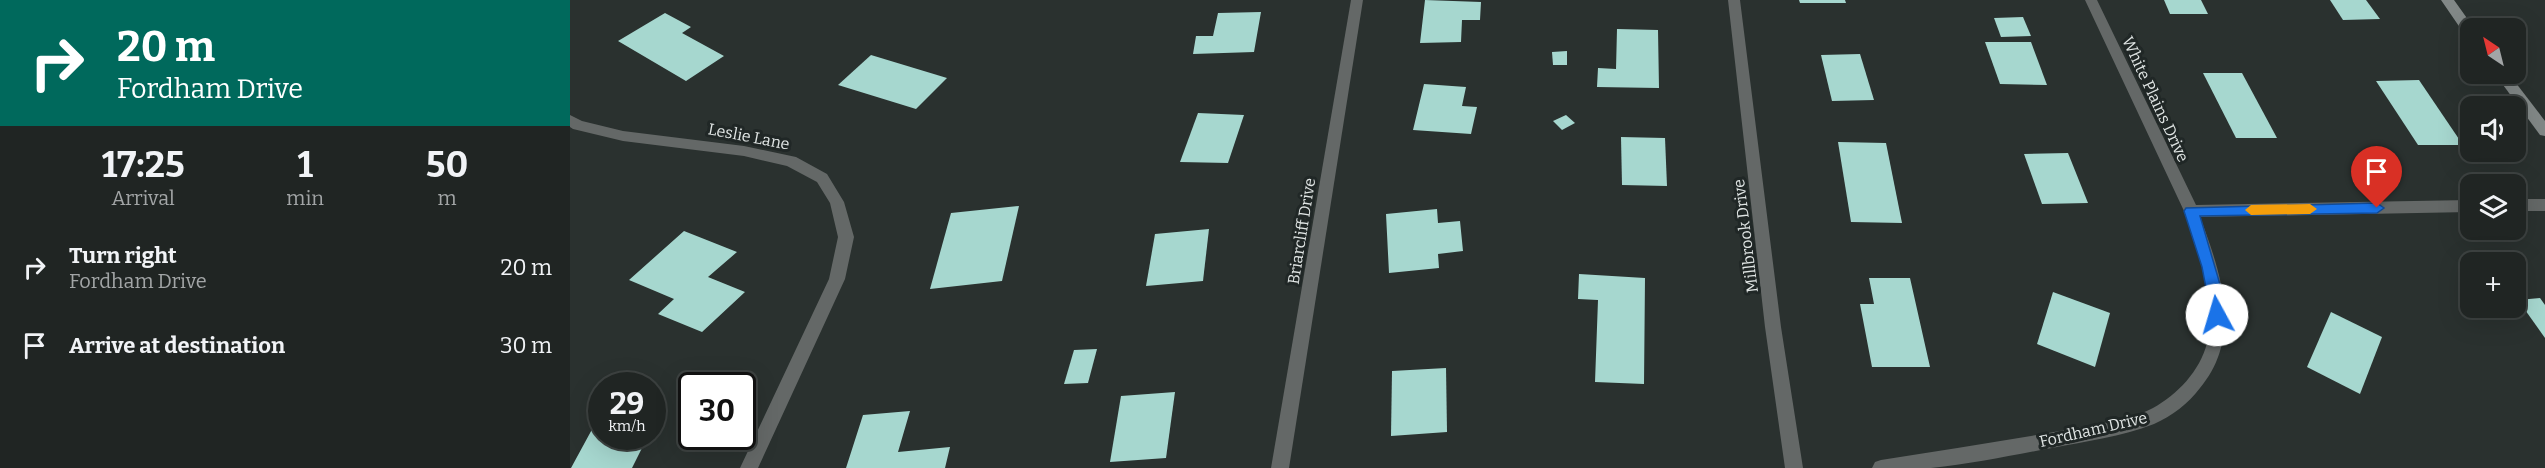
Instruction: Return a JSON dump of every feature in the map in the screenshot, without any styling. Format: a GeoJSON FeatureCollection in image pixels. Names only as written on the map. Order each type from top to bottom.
{"type":"FeatureCollection","features":[{"type":"Feature","properties":{"kind":"main road"},"geometry":{"type":"LineString","coordinates":[[2446,0],[2460,19]]}},
{"type":"Feature","properties":{"kind":"main road"},"geometry":{"type":"LineString","coordinates":[[2510,84],[2545,131]]}},
{"type":"Feature","properties":{"kind":"street","name":"Briarcliff Drive"},"geometry":{"type":"LineString","coordinates":[[1280,468],[1357,0]]}},
{"type":"Feature","properties":{"kind":"street","name":"Millbrook Drive"},"geometry":{"type":"LineString","coordinates":[[1734,0],[1773,327],[1794,468]]}},
{"type":"Feature","properties":{"kind":"street","name":"White Plains Drive"},"geometry":{"type":"LineString","coordinates":[[2091,0],[2191,211]]}},
{"type":"Feature","properties":{"kind":"street","name":"Leslie Lane"},"geometry":{"type":"LineString","coordinates":[[570,120],[578,125],[623,136],[744,151],[791,161],[822,178],[837,202],[846,237],[837,279],[749,468]]}},
{"type":"Feature","properties":{"kind":"street"},"geometry":{"type":"LineString","coordinates":[[2526,205],[2545,205]]}},
{"type":"Feature","properties":{"kind":"street"},"geometry":{"type":"LineString","coordinates":[[2191,211],[2460,206]]}},
{"type":"Feature","properties":{"kind":"street","name":"Fordham Drive"},"geometry":{"type":"LineString","coordinates":[[1881,468],[2089,432],[2157,413],[2180,399],[2198,381],[2208,361],[2217,332],[2217,298],[2191,211]]}},
{"type":"Feature","properties":{"kind":"building"},"geometry":{"type":"Polygon","coordinates":[[[1425,0],[1481,2],[1480,20],[1462,20],[1461,42],[1420,43],[1425,0]]]}},
{"type":"Feature","properties":{"kind":"building"},"geometry":{"type":"Polygon","coordinates":[[[1799,0],[1845,0],[1846,3],[1800,3],[1799,0]]]}},
{"type":"Feature","properties":{"kind":"building"},"geometry":{"type":"Polygon","coordinates":[[[2164,0],[2201,0],[2208,14],[2170,14],[2164,0]]]}},
{"type":"Feature","properties":{"kind":"building"},"geometry":{"type":"Polygon","coordinates":[[[2330,0],[2366,0],[2380,19],[2343,20],[2330,0]]]}},
{"type":"Feature","properties":{"kind":"building"},"geometry":{"type":"Polygon","coordinates":[[[1261,12],[1254,52],[1193,54],[1196,36],[1213,36],[1218,13],[1261,12]]]}},
{"type":"Feature","properties":{"kind":"building"},"geometry":{"type":"Polygon","coordinates":[[[665,13],[691,27],[682,33],[724,56],[686,81],[618,41],[665,13]]]}},
{"type":"Feature","properties":{"kind":"building"},"geometry":{"type":"Polygon","coordinates":[[[2023,17],[2031,36],[2001,37],[1994,18],[2023,17]]]}},
{"type":"Feature","properties":{"kind":"building"},"geometry":{"type":"Polygon","coordinates":[[[1617,29],[1658,30],[1659,88],[1597,87],[1598,68],[1616,69],[1617,29]]]}},
{"type":"Feature","properties":{"kind":"building"},"geometry":{"type":"Polygon","coordinates":[[[1985,42],[2031,42],[2047,85],[2000,84],[1985,42]]]}},
{"type":"Feature","properties":{"kind":"building"},"geometry":{"type":"Polygon","coordinates":[[[1567,51],[1567,65],[1553,65],[1552,52],[1567,51]]]}},
{"type":"Feature","properties":{"kind":"building"},"geometry":{"type":"Polygon","coordinates":[[[1860,54],[1874,100],[1832,101],[1821,55],[1860,54]]]}},
{"type":"Feature","properties":{"kind":"building"},"geometry":{"type":"Polygon","coordinates":[[[871,55],[947,78],[916,109],[838,85],[871,55]]]}},
{"type":"Feature","properties":{"kind":"building"},"geometry":{"type":"Polygon","coordinates":[[[2203,73],[2242,73],[2277,138],[2236,138],[2203,73]]]}},
{"type":"Feature","properties":{"kind":"building"},"geometry":{"type":"Polygon","coordinates":[[[2419,80],[2460,141],[2460,145],[2418,145],[2376,81],[2419,80]]]}},
{"type":"Feature","properties":{"kind":"building"},"geometry":{"type":"Polygon","coordinates":[[[1424,84],[1466,87],[1462,106],[1477,107],[1471,134],[1413,130],[1424,84]]]}},
{"type":"Feature","properties":{"kind":"building"},"geometry":{"type":"Polygon","coordinates":[[[1198,113],[1244,115],[1228,163],[1180,162],[1198,113]]]}},
{"type":"Feature","properties":{"kind":"building"},"geometry":{"type":"Polygon","coordinates":[[[1566,115],[1575,123],[1562,130],[1553,121],[1566,115]]]}},
{"type":"Feature","properties":{"kind":"building"},"geometry":{"type":"Polygon","coordinates":[[[1621,137],[1665,138],[1667,186],[1622,185],[1621,137]]]}},
{"type":"Feature","properties":{"kind":"building"},"geometry":{"type":"Polygon","coordinates":[[[1838,142],[1886,143],[1902,223],[1851,222],[1838,142]]]}},
{"type":"Feature","properties":{"kind":"building"},"geometry":{"type":"Polygon","coordinates":[[[2068,153],[2088,203],[2042,204],[2024,154],[2068,153]]]}},
{"type":"Feature","properties":{"kind":"building"},"geometry":{"type":"Polygon","coordinates":[[[1019,206],[1002,281],[930,289],[951,213],[1019,206]]]}},
{"type":"Feature","properties":{"kind":"building"},"geometry":{"type":"Polygon","coordinates":[[[1437,209],[1438,223],[1460,221],[1463,251],[1438,254],[1439,268],[1389,273],[1386,214],[1437,209]]]}},
{"type":"Feature","properties":{"kind":"building"},"geometry":{"type":"Polygon","coordinates":[[[1209,229],[1203,281],[1146,286],[1155,234],[1209,229]]]}},
{"type":"Feature","properties":{"kind":"building"},"geometry":{"type":"Polygon","coordinates":[[[684,231],[737,252],[708,277],[745,292],[702,332],[658,314],[674,299],[629,280],[684,231]]]}},
{"type":"Feature","properties":{"kind":"building"},"geometry":{"type":"Polygon","coordinates":[[[1579,274],[1645,278],[1644,384],[1595,382],[1598,300],[1578,299],[1579,274]]]}},
{"type":"Feature","properties":{"kind":"building"},"geometry":{"type":"Polygon","coordinates":[[[1869,278],[1910,278],[1930,367],[1872,367],[1860,304],[1874,304],[1869,278]]]}},
{"type":"Feature","properties":{"kind":"building"},"geometry":{"type":"Polygon","coordinates":[[[2053,292],[2110,313],[2095,367],[2037,344],[2053,292]]]}},
{"type":"Feature","properties":{"kind":"building"},"geometry":{"type":"Polygon","coordinates":[[[2540,298],[2545,305],[2545,338],[2526,311],[2526,299],[2540,298]]]}},
{"type":"Feature","properties":{"kind":"building"},"geometry":{"type":"Polygon","coordinates":[[[2331,312],[2382,337],[2360,394],[2307,367],[2331,312]]]}},
{"type":"Feature","properties":{"kind":"building"},"geometry":{"type":"Polygon","coordinates":[[[1097,349],[1088,383],[1064,384],[1074,350],[1097,349]]]}},
{"type":"Feature","properties":{"kind":"building"},"geometry":{"type":"Polygon","coordinates":[[[1446,368],[1447,432],[1391,436],[1392,371],[1446,368]]]}},
{"type":"Feature","properties":{"kind":"building"},"geometry":{"type":"Polygon","coordinates":[[[1175,392],[1166,458],[1110,462],[1121,396],[1175,392]]]}},
{"type":"Feature","properties":{"kind":"building"},"geometry":{"type":"Polygon","coordinates":[[[910,411],[898,452],[950,447],[945,468],[846,468],[863,415],[910,411]]]}},
{"type":"Feature","properties":{"kind":"building"},"geometry":{"type":"Polygon","coordinates":[[[588,437],[588,450],[641,450],[632,468],[571,468],[588,437]]]}},
{"type":"Feature","properties":{"kind":"slow traffic"},"geometry":{"type":"LineString","coordinates":[[2251,210],[2310,209]]}},
{"type":"Feature","properties":{"kind":"route"},"geometry":{"type":"LineString","coordinates":[[2217,315],[2217,298],[2191,211],[2377,208]]}}]}
